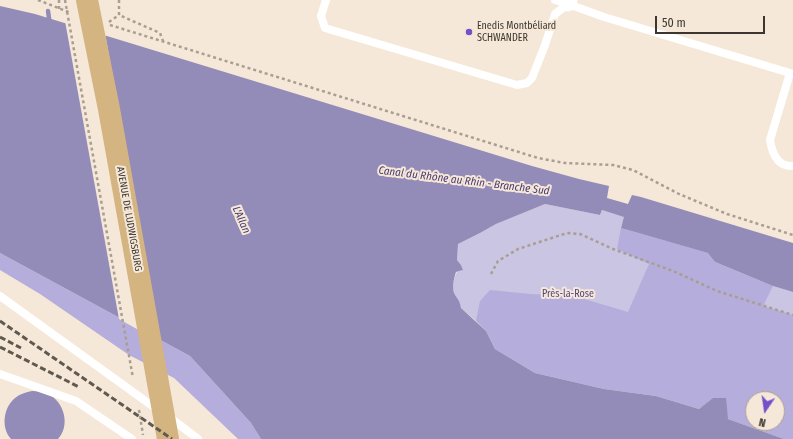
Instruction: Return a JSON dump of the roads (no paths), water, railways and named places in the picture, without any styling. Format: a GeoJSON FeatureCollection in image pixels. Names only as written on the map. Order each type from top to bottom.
{"type":"FeatureCollection","features":[{"type":"Feature","properties":{"kind":"main road","name":"AVENUE DE LUDWIGSBURG"},"geometry":{"type":"LineString","coordinates":[[72,6],[96,110],[154,439]]}},
{"type":"Feature","properties":{"kind":"main road","name":"AVENUE DE LUDWIGSBURG"},"geometry":{"type":"LineString","coordinates":[[72,6],[109,109],[168,439]]}},
{"type":"Feature","properties":{"kind":"lane"},"geometry":{"type":"LineString","coordinates":[[326,0],[321,16],[324,28],[517,85],[527,83],[532,78],[555,14],[564,1],[604,17],[792,74],[770,140],[772,152],[777,161],[790,167],[793,166]]}},
{"type":"Feature","properties":{"kind":"lane"},"geometry":{"type":"LineString","coordinates":[[0,296],[198,439]]}},
{"type":"Feature","properties":{"kind":"lane"},"geometry":{"type":"LineString","coordinates":[[0,374],[76,401],[132,439]]}},
{"type":"Feature","properties":{"kind":"water"},"geometry":{"type":"Polygon","coordinates":[[[0,6],[35,14],[532,166],[609,186],[607,198],[628,204],[632,195],[641,197],[793,243],[793,292],[773,286],[715,262],[708,253],[621,228],[624,217],[602,210],[600,215],[545,204],[496,224],[458,244],[457,260],[463,270],[456,272],[453,285],[454,293],[461,308],[486,331],[495,349],[535,373],[604,389],[656,396],[699,409],[713,398],[726,398],[728,419],[745,425],[745,431],[762,431],[784,439],[261,439],[251,423],[190,356],[0,253],[0,6]]]}},
{"type":"Feature","properties":{"kind":"water"},"geometry":{"type":"Polygon","coordinates":[[[32,391],[50,395],[62,409],[65,422],[62,434],[58,439],[11,439],[8,434],[5,418],[8,407],[11,402],[23,393],[32,391]]]}},
{"type":"Feature","properties":{"kind":"waterway"},"geometry":{"type":"LineString","coordinates":[[48,11],[50,25]]}},
{"type":"Feature","properties":{"kind":"railway"},"geometry":{"type":"LineString","coordinates":[[0,321],[172,439]]}},
{"type":"Feature","properties":{"kind":"railway"},"geometry":{"type":"LineString","coordinates":[[0,337],[21,348]]}},
{"type":"Feature","properties":{"kind":"railway"},"geometry":{"type":"LineString","coordinates":[[0,347],[79,387]]}},
{"type":"Feature","properties":{"kind":"place","name":"Enedis Montbéliard SCHWANDER"},"geometry":{"type":"Point","coordinates":[469,32]}},
{"type":"Feature","properties":{"kind":"water label","name":"Canal du Rhône au Rhin - Branche Sud"},"geometry":{"type":"Point","coordinates":[464,181]}},
{"type":"Feature","properties":{"kind":"water label","name":"L'Allan"},"geometry":{"type":"Point","coordinates":[241,220]}},
{"type":"Feature","properties":{"kind":"park label","name":"Près-la-Rose"},"geometry":{"type":"Point","coordinates":[568,294]}}]}
